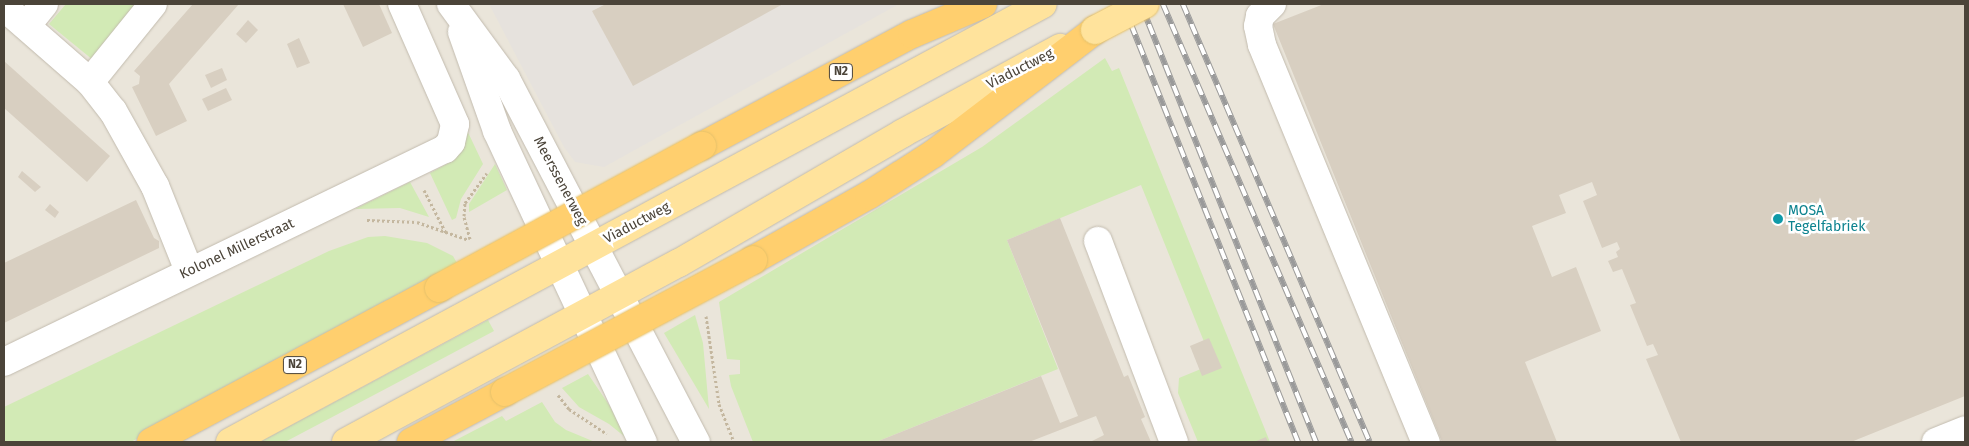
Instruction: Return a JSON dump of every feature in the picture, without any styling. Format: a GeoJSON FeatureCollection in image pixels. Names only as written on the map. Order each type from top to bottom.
{"type":"FeatureCollection","features":[{"type":"Feature","properties":{"kind":"highway","name":"N2"},"geometry":{"type":"LineString","coordinates":[[152,442],[912,34],[982,4]]}},
{"type":"Feature","properties":{"kind":"highway"},"geometry":{"type":"LineString","coordinates":[[411,442],[753,260],[869,195],[933,154],[1095,30]]}},
{"type":"Feature","properties":{"kind":"main road","name":"Viaductweg"},"geometry":{"type":"LineString","coordinates":[[230,442],[1043,4]]}},
{"type":"Feature","properties":{"kind":"main road","name":"Viaductweg"},"geometry":{"type":"LineString","coordinates":[[346,442],[619,295],[982,88],[1145,4]]}},
{"type":"Feature","properties":{"kind":"street"},"geometry":{"type":"LineString","coordinates":[[27,25],[44,4]]}},
{"type":"Feature","properties":{"kind":"street"},"geometry":{"type":"LineString","coordinates":[[90,82],[153,4]]}},
{"type":"Feature","properties":{"kind":"street","name":"Kolonel Millerstraat"},"geometry":{"type":"LineString","coordinates":[[4,362],[445,149],[451,142],[455,124],[402,4]]}},
{"type":"Feature","properties":{"kind":"street"},"geometry":{"type":"LineString","coordinates":[[1272,4],[1260,16],[1260,40],[1426,442]]}},
{"type":"Feature","properties":{"kind":"street"},"geometry":{"type":"LineString","coordinates":[[4,6],[90,82],[113,111],[155,186],[190,271]]}},
{"type":"Feature","properties":{"kind":"street","name":"Meerssenerweg"},"geometry":{"type":"LineString","coordinates":[[452,6],[506,79],[696,442]]}},
{"type":"Feature","properties":{"kind":"street","name":"Meerssenerweg"},"geometry":{"type":"LineString","coordinates":[[452,6],[497,132],[643,442]]}},
{"type":"Feature","properties":{"kind":"street"},"geometry":{"type":"LineString","coordinates":[[1098,241],[1174,442]]}},
{"type":"Feature","properties":{"kind":"street"},"geometry":{"type":"LineString","coordinates":[[1936,442],[1965,430]]}},
{"type":"Feature","properties":{"kind":"path"},"geometry":{"type":"LineString","coordinates":[[358,222],[393,219],[417,222],[446,234],[471,240],[465,225],[465,203],[489,170],[497,132]]}},
{"type":"Feature","properties":{"kind":"path"},"geometry":{"type":"LineString","coordinates":[[424,191],[446,234]]}},
{"type":"Feature","properties":{"kind":"shaded area"},"geometry":{"type":"Polygon","coordinates":[[[4,4],[1965,4],[1965,442],[4,442],[4,4]]]}},
{"type":"Feature","properties":{"kind":"shaded area"},"geometry":{"type":"Polygon","coordinates":[[[489,4],[899,4],[604,167],[575,162],[564,147],[489,4]]]}},
{"type":"Feature","properties":{"kind":"green space"},"geometry":{"type":"Polygon","coordinates":[[[66,4],[139,4],[93,60],[49,24],[66,4]]]}},
{"type":"Feature","properties":{"kind":"green space"},"geometry":{"type":"Polygon","coordinates":[[[1105,58],[1112,71],[1119,68],[1270,442],[1198,442],[1178,393],[1179,378],[1213,364],[1141,185],[1007,240],[1058,369],[876,442],[753,442],[731,386],[729,375],[740,374],[740,360],[727,359],[719,302],[982,147],[1105,58]]]}},
{"type":"Feature","properties":{"kind":"green space"},"geometry":{"type":"Polygon","coordinates":[[[465,126],[483,164],[461,199],[456,218],[452,220],[430,173],[454,160],[461,149],[465,126]]]}},
{"type":"Feature","properties":{"kind":"green space"},"geometry":{"type":"Polygon","coordinates":[[[495,164],[507,190],[469,212],[469,204],[495,164]]]}},
{"type":"Feature","properties":{"kind":"green space"},"geometry":{"type":"Polygon","coordinates":[[[410,182],[429,217],[400,208],[355,209],[410,182]]]}},
{"type":"Feature","properties":{"kind":"green space"},"geometry":{"type":"Polygon","coordinates":[[[385,236],[427,243],[453,256],[457,263],[131,442],[4,442],[4,407],[329,251],[368,237],[385,236]]]}},
{"type":"Feature","properties":{"kind":"green space"},"geometry":{"type":"Polygon","coordinates":[[[695,315],[703,343],[709,409],[664,333],[695,315]]]}},
{"type":"Feature","properties":{"kind":"green space"},"geometry":{"type":"Polygon","coordinates":[[[488,320],[494,331],[285,442],[260,442],[488,320]]]}},
{"type":"Feature","properties":{"kind":"green space"},"geometry":{"type":"Polygon","coordinates":[[[588,374],[620,421],[630,441],[609,424],[579,407],[562,388],[588,374]]]}},
{"type":"Feature","properties":{"kind":"green space"},"geometry":{"type":"Polygon","coordinates":[[[542,402],[555,422],[566,430],[595,442],[452,442],[502,416],[506,421],[542,402]]]}},
{"type":"Feature","properties":{"kind":"building"},"geometry":{"type":"Polygon","coordinates":[[[193,4],[239,4],[169,84],[187,121],[156,136],[132,87],[139,84],[140,76],[134,71],[193,4]]]}},
{"type":"Feature","properties":{"kind":"building"},"geometry":{"type":"Polygon","coordinates":[[[343,4],[379,4],[392,33],[363,47],[343,4]]]}},
{"type":"Feature","properties":{"kind":"building"},"geometry":{"type":"Polygon","coordinates":[[[606,4],[783,4],[633,86],[592,11],[606,4]]]}},
{"type":"Feature","properties":{"kind":"building","name":"MOSA Tegelfabriek"},"geometry":{"type":"Polygon","coordinates":[[[1324,4],[1965,4],[1965,396],[1851,442],[1681,442],[1646,359],[1658,355],[1653,344],[1647,346],[1630,305],[1636,303],[1622,269],[1613,272],[1608,261],[1618,257],[1616,252],[1620,249],[1617,242],[1602,248],[1583,201],[1597,195],[1592,182],[1559,195],[1566,213],[1532,226],[1552,277],[1576,267],[1601,331],[1525,362],[1557,442],[1442,442],[1273,24],[1324,4]]]}},
{"type":"Feature","properties":{"kind":"building"},"geometry":{"type":"Polygon","coordinates":[[[248,20],[258,30],[246,43],[236,34],[248,20]]]}},
{"type":"Feature","properties":{"kind":"building"},"geometry":{"type":"Polygon","coordinates":[[[299,38],[310,63],[297,68],[287,44],[299,38]]]}},
{"type":"Feature","properties":{"kind":"building"},"geometry":{"type":"Polygon","coordinates":[[[4,61],[110,156],[87,182],[4,108],[4,61]]]}},
{"type":"Feature","properties":{"kind":"building"},"geometry":{"type":"Polygon","coordinates":[[[222,68],[227,80],[211,88],[205,75],[222,68]]]}},
{"type":"Feature","properties":{"kind":"building"},"geometry":{"type":"Polygon","coordinates":[[[226,88],[232,100],[208,111],[202,99],[226,88]]]}},
{"type":"Feature","properties":{"kind":"building"},"geometry":{"type":"Polygon","coordinates":[[[22,171],[41,187],[35,192],[18,177],[22,171]]]}},
{"type":"Feature","properties":{"kind":"building"},"geometry":{"type":"Polygon","coordinates":[[[136,200],[154,238],[159,241],[159,248],[4,323],[4,263],[136,200]]]}},
{"type":"Feature","properties":{"kind":"building"},"geometry":{"type":"Polygon","coordinates":[[[50,204],[59,212],[55,218],[45,210],[50,204]]]}},
{"type":"Feature","properties":{"kind":"building"},"geometry":{"type":"Polygon","coordinates":[[[1060,218],[1124,377],[1128,375],[1145,417],[1141,419],[1151,442],[1090,442],[1104,435],[1096,416],[1029,442],[876,442],[1041,376],[1060,423],[1078,416],[1007,240],[1060,218]]]}},
{"type":"Feature","properties":{"kind":"building"},"geometry":{"type":"Polygon","coordinates":[[[1209,338],[1222,368],[1202,376],[1190,346],[1209,338]]]}},
{"type":"Feature","properties":{"kind":"building"},"geometry":{"type":"Polygon","coordinates":[[[1266,437],[1268,442],[1254,442],[1266,437]]]}},
{"type":"Feature","properties":{"kind":"railway"},"geometry":{"type":"LineString","coordinates":[[1123,4],[1298,442]]}},
{"type":"Feature","properties":{"kind":"railway"},"geometry":{"type":"LineString","coordinates":[[1141,4],[1316,442]]}},
{"type":"Feature","properties":{"kind":"railway"},"geometry":{"type":"LineString","coordinates":[[1163,4],[1352,442]]}},
{"type":"Feature","properties":{"kind":"railway"},"geometry":{"type":"LineString","coordinates":[[1183,4],[1370,442]]}},
{"type":"Feature","properties":{"kind":"place","name":"MOSA Tegelfabriek"},"geometry":{"type":"Point","coordinates":[1778,219]}}]}
